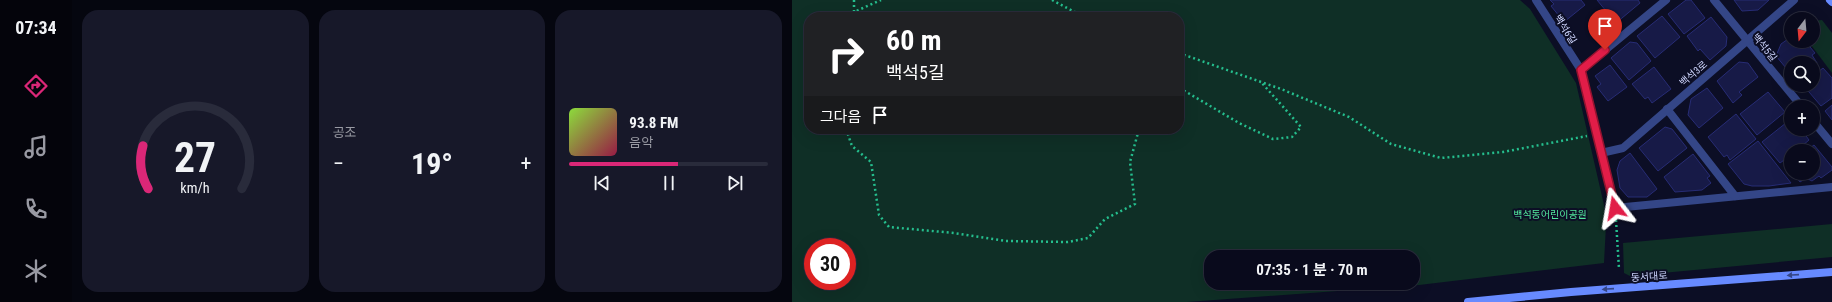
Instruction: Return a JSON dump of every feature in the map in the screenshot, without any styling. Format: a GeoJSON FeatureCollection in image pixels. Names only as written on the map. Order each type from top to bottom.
{"type":"FeatureCollection","features":[{"type":"Feature","properties":{"kind":"main road","name":"동서대로"},"geometry":{"type":"LineString","coordinates":[[1468,302],[1571,292],[1832,272]]}},
{"type":"Feature","properties":{"kind":"street","name":"백석6길"},"geometry":{"type":"LineString","coordinates":[[1536,0],[1581,70],[1615,208]]}},
{"type":"Feature","properties":{"kind":"street"},"geometry":{"type":"LineString","coordinates":[[1581,70],[1666,0]]}},
{"type":"Feature","properties":{"kind":"street","name":"백석5길"},"geometry":{"type":"LineString","coordinates":[[1714,0],[1796,100]]}},
{"type":"Feature","properties":{"kind":"street","name":"백석3로"},"geometry":{"type":"LineString","coordinates":[[1601,153],[1623,148],[1794,0]]}},
{"type":"Feature","properties":{"kind":"street"},"geometry":{"type":"LineString","coordinates":[[1667,109],[1735,196]]}},
{"type":"Feature","properties":{"kind":"street"},"geometry":{"type":"LineString","coordinates":[[1820,129],[1832,144]]}},
{"type":"Feature","properties":{"kind":"street"},"geometry":{"type":"LineString","coordinates":[[1615,208],[1832,187]]}},
{"type":"Feature","properties":{"kind":"path"},"geometry":{"type":"LineString","coordinates":[[854,0],[854,12],[881,0]]}},
{"type":"Feature","properties":{"kind":"path"},"geometry":{"type":"LineString","coordinates":[[1052,0],[1075,12]]}},
{"type":"Feature","properties":{"kind":"path"},"geometry":{"type":"LineString","coordinates":[[1184,55],[1261,82],[1349,117],[1391,144],[1441,158],[1503,152],[1597,134]]}},
{"type":"Feature","properties":{"kind":"path"},"geometry":{"type":"LineString","coordinates":[[1184,91],[1239,123],[1273,139],[1292,137],[1301,127],[1261,82]]}},
{"type":"Feature","properties":{"kind":"path"},"geometry":{"type":"LineString","coordinates":[[848,134],[852,146],[871,162],[878,215],[889,227],[954,233],[1006,241],[1068,242],[1088,238],[1105,219],[1135,204],[1130,162],[1138,134]]}},
{"type":"Feature","properties":{"kind":"path"},"geometry":{"type":"LineString","coordinates":[[1615,208],[1619,269]]}},
{"type":"Feature","properties":{"kind":"green space","name":"백석동어린이공원"},"geometry":{"type":"Polygon","coordinates":[[[792,0],[1520,0],[1530,9],[1576,83],[1604,205],[1606,225],[1604,263],[1420,285],[1420,250],[1204,250],[1204,290],[1351,290],[1187,302],[792,302],[792,0]]]}},
{"type":"Feature","properties":{"kind":"green space"},"geometry":{"type":"Polygon","coordinates":[[[1820,20],[1822,20],[1832,33],[1832,73],[1813,48],[1820,48],[1820,20]]]}},
{"type":"Feature","properties":{"kind":"green space"},"geometry":{"type":"Polygon","coordinates":[[[1832,224],[1832,257],[1630,276],[1624,273],[1623,243],[1832,224]]]}},
{"type":"Feature","properties":{"kind":"building"},"geometry":{"type":"Polygon","coordinates":[[[1550,0],[1581,0],[1585,5],[1564,22],[1551,6],[1554,4],[1550,0]]]}},
{"type":"Feature","properties":{"kind":"building"},"geometry":{"type":"Polygon","coordinates":[[[1597,0],[1638,0],[1640,3],[1616,23],[1597,0]]]}},
{"type":"Feature","properties":{"kind":"building"},"geometry":{"type":"Polygon","coordinates":[[[1686,0],[1691,0],[1705,18],[1684,34],[1668,14],[1686,0]]]}},
{"type":"Feature","properties":{"kind":"building"},"geometry":{"type":"Polygon","coordinates":[[[1734,0],[1769,0],[1758,10],[1742,11],[1734,0]]]}},
{"type":"Feature","properties":{"kind":"building"},"geometry":{"type":"Polygon","coordinates":[[[1662,16],[1680,37],[1655,58],[1637,36],[1662,16]]]}},
{"type":"Feature","properties":{"kind":"building"},"geometry":{"type":"Polygon","coordinates":[[[1711,17],[1727,37],[1726,46],[1710,60],[1700,49],[1698,51],[1687,36],[1711,17]]]}},
{"type":"Feature","properties":{"kind":"building"},"geometry":{"type":"Polygon","coordinates":[[[1630,42],[1637,43],[1651,61],[1629,80],[1611,58],[1630,42]]]}},
{"type":"Feature","properties":{"kind":"building"},"geometry":{"type":"Polygon","coordinates":[[[1784,42],[1784,48],[1811,48],[1815,53],[1813,56],[1784,56],[1784,66],[1776,56],[1781,44],[1784,42]]]}},
{"type":"Feature","properties":{"kind":"building"},"geometry":{"type":"Polygon","coordinates":[[[1739,62],[1748,63],[1758,77],[1739,92],[1742,95],[1733,103],[1717,81],[1739,62]]]}},
{"type":"Feature","properties":{"kind":"building"},"geometry":{"type":"Polygon","coordinates":[[[1610,65],[1627,87],[1608,101],[1597,87],[1601,84],[1595,76],[1610,65]]]}},
{"type":"Feature","properties":{"kind":"building"},"geometry":{"type":"Polygon","coordinates":[[[1654,67],[1671,89],[1652,103],[1648,97],[1645,99],[1632,84],[1654,67]]]}},
{"type":"Feature","properties":{"kind":"building"},"geometry":{"type":"Polygon","coordinates":[[[1823,68],[1832,78],[1832,98],[1821,106],[1820,100],[1816,100],[1809,92],[1820,92],[1820,70],[1823,68]]]}},
{"type":"Feature","properties":{"kind":"building"},"geometry":{"type":"Polygon","coordinates":[[[1707,88],[1723,108],[1699,128],[1688,115],[1691,99],[1707,88]]]}},
{"type":"Feature","properties":{"kind":"building"},"geometry":{"type":"Polygon","coordinates":[[[1768,92],[1784,111],[1784,113],[1757,135],[1740,114],[1768,92]]]}},
{"type":"Feature","properties":{"kind":"building"},"geometry":{"type":"Polygon","coordinates":[[[1832,105],[1832,120],[1825,111],[1832,105]]]}},
{"type":"Feature","properties":{"kind":"building"},"geometry":{"type":"Polygon","coordinates":[[[1736,114],[1756,139],[1730,160],[1727,155],[1724,157],[1708,137],[1736,114]]]}},
{"type":"Feature","properties":{"kind":"building"},"geometry":{"type":"Polygon","coordinates":[[[1784,125],[1784,136],[1806,136],[1809,140],[1804,144],[1784,144],[1784,160],[1780,163],[1762,142],[1784,125]]]}},
{"type":"Feature","properties":{"kind":"building"},"geometry":{"type":"Polygon","coordinates":[[[1665,127],[1672,129],[1687,148],[1658,171],[1639,148],[1665,127]]]}},
{"type":"Feature","properties":{"kind":"building"},"geometry":{"type":"Polygon","coordinates":[[[1758,141],[1784,174],[1784,180],[1789,180],[1791,183],[1769,186],[1752,186],[1744,184],[1728,164],[1758,141]]]}},
{"type":"Feature","properties":{"kind":"building"},"geometry":{"type":"Polygon","coordinates":[[[1820,152],[1832,167],[1832,170],[1821,178],[1820,152]]]}},
{"type":"Feature","properties":{"kind":"building"},"geometry":{"type":"Polygon","coordinates":[[[1630,153],[1657,189],[1647,197],[1628,197],[1620,188],[1617,170],[1620,161],[1630,153]]]}},
{"type":"Feature","properties":{"kind":"building"},"geometry":{"type":"Polygon","coordinates":[[[1693,154],[1710,176],[1707,178],[1711,183],[1702,190],[1675,192],[1664,177],[1693,154]]]}},
{"type":"Feature","properties":{"kind":"route"},"geometry":{"type":"LineString","coordinates":[[1605,50],[1581,70],[1615,208]]}}]}
